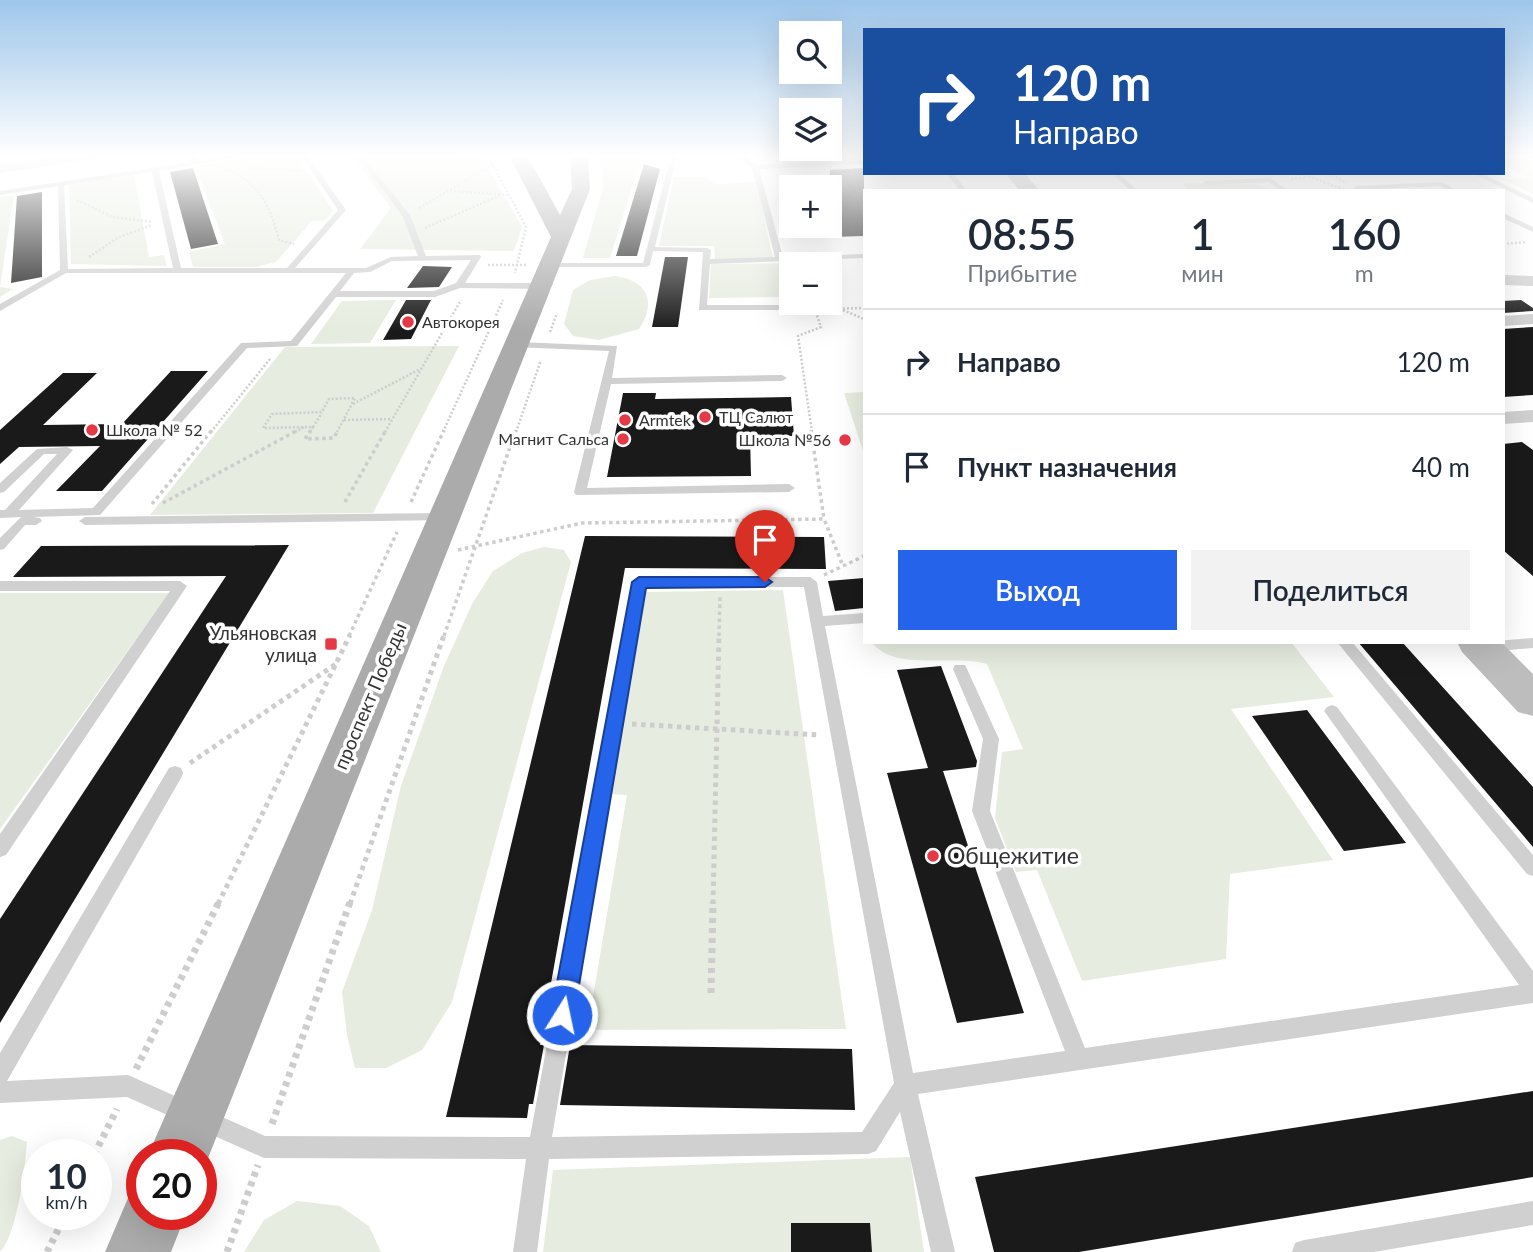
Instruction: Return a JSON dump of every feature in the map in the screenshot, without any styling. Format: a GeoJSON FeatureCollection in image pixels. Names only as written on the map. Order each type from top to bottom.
{"type":"FeatureCollection","features":[{"type":"Feature","properties":{"kind":"main road"},"geometry":{"type":"LineString","coordinates":[[549,213],[562,237]]}},
{"type":"Feature","properties":{"kind":"main road","name":"проспект Победы"},"geometry":{"type":"LineString","coordinates":[[187,1136],[517,345],[555,272],[562,237],[571,213]]}},
{"type":"Feature","properties":{"kind":"main road"},"geometry":{"type":"LineString","coordinates":[[1479,645],[1533,700]]}},
{"type":"Feature","properties":{"kind":"main road"},"geometry":{"type":"LineString","coordinates":[[138,1252],[147,1230]]}},
{"type":"Feature","properties":{"kind":"street"},"geometry":{"type":"LineString","coordinates":[[1505,280],[1532,282]]}},
{"type":"Feature","properties":{"kind":"street"},"geometry":{"type":"LineString","coordinates":[[1505,321],[1533,319]]}},
{"type":"Feature","properties":{"kind":"street"},"geometry":{"type":"LineString","coordinates":[[1505,418],[1533,416]]}},
{"type":"Feature","properties":{"kind":"lane"},"geometry":{"type":"LineString","coordinates":[[62,213],[64,271]]}},
{"type":"Feature","properties":{"kind":"lane"},"geometry":{"type":"LineString","coordinates":[[164,213],[177,270]]}},
{"type":"Feature","properties":{"kind":"lane"},"geometry":{"type":"LineString","coordinates":[[289,270],[339,213]]}},
{"type":"Feature","properties":{"kind":"lane"},"geometry":{"type":"LineString","coordinates":[[334,294],[435,294],[459,285],[509,285],[555,272],[646,265],[658,213]]}},
{"type":"Feature","properties":{"kind":"lane"},"geometry":{"type":"LineString","coordinates":[[767,213],[779,256]]}},
{"type":"Feature","properties":{"kind":"lane"},"geometry":{"type":"LineString","coordinates":[[406,215],[422,256]]}},
{"type":"Feature","properties":{"kind":"lane"},"geometry":{"type":"LineString","coordinates":[[1505,216],[1533,230]]}},
{"type":"Feature","properties":{"kind":"lane"},"geometry":{"type":"LineString","coordinates":[[649,249],[707,250],[702,308],[779,307]]}},
{"type":"Feature","properties":{"kind":"lane"},"geometry":{"type":"LineString","coordinates":[[0,308],[64,271],[368,270],[391,259],[422,256],[477,257],[459,285]]}},
{"type":"Feature","properties":{"kind":"lane"},"geometry":{"type":"LineString","coordinates":[[842,257],[863,256]]}},
{"type":"Feature","properties":{"kind":"lane"},"geometry":{"type":"LineString","coordinates":[[705,262],[779,260]]}},
{"type":"Feature","properties":{"kind":"lane"},"geometry":{"type":"LineString","coordinates":[[0,546],[22,521],[92,516],[244,345],[295,344],[352,270]]}},
{"type":"Feature","properties":{"kind":"lane"},"geometry":{"type":"LineString","coordinates":[[517,345],[614,348],[580,492],[789,488]]}},
{"type":"Feature","properties":{"kind":"lane"},"geometry":{"type":"LineString","coordinates":[[606,381],[782,378]]}},
{"type":"Feature","properties":{"kind":"lane"},"geometry":{"type":"LineString","coordinates":[[0,489],[41,451],[67,450],[4,514]]}},
{"type":"Feature","properties":{"kind":"lane"},"geometry":{"type":"LineString","coordinates":[[4,514],[336,518],[438,534]]}},
{"type":"Feature","properties":{"kind":"lane"},"geometry":{"type":"LineString","coordinates":[[525,1252],[539,1148],[639,582],[810,582],[905,1085],[943,1252]]}},
{"type":"Feature","properties":{"kind":"lane"},"geometry":{"type":"LineString","coordinates":[[0,586],[180,586],[0,849]]}},
{"type":"Feature","properties":{"kind":"lane"},"geometry":{"type":"LineString","coordinates":[[816,622],[863,618]]}},
{"type":"Feature","properties":{"kind":"lane"},"geometry":{"type":"LineString","coordinates":[[1479,645],[1533,643]]}},
{"type":"Feature","properties":{"kind":"lane"},"geometry":{"type":"LineString","coordinates":[[1346,644],[1533,868]]}},
{"type":"Feature","properties":{"kind":"lane"},"geometry":{"type":"LineString","coordinates":[[960,669],[991,739],[981,811],[1079,1059]]}},
{"type":"Feature","properties":{"kind":"lane"},"geometry":{"type":"LineString","coordinates":[[0,1092],[128,1086],[187,1136],[264,1147],[539,1148],[868,1143],[905,1085],[1533,990],[1332,711]]}},
{"type":"Feature","properties":{"kind":"lane"},"geometry":{"type":"LineString","coordinates":[[0,1073],[175,773]]}},
{"type":"Feature","properties":{"kind":"lane"},"geometry":{"type":"LineString","coordinates":[[1304,1252],[1533,1213]]}},
{"type":"Feature","properties":{"kind":"path"},"geometry":{"type":"LineString","coordinates":[[105,213],[140,223],[166,221]]}},
{"type":"Feature","properties":{"kind":"path"},"geometry":{"type":"LineString","coordinates":[[272,213],[279,240],[288,244],[313,243]]}},
{"type":"Feature","properties":{"kind":"path"},"geometry":{"type":"LineString","coordinates":[[227,1252],[264,1147],[509,285],[519,265],[526,227],[519,213]]}},
{"type":"Feature","properties":{"kind":"path"},"geometry":{"type":"LineString","coordinates":[[64,271],[120,237],[166,221]]}},
{"type":"Feature","properties":{"kind":"path"},"geometry":{"type":"LineString","coordinates":[[1505,244],[1533,242]]}},
{"type":"Feature","properties":{"kind":"path"},"geometry":{"type":"LineString","coordinates":[[102,1139],[337,663],[438,534],[546,344],[555,272],[519,265],[471,265]]}},
{"type":"Feature","properties":{"kind":"path"},"geometry":{"type":"LineString","coordinates":[[336,518],[470,285]]}},
{"type":"Feature","properties":{"kind":"path"},"geometry":{"type":"LineString","coordinates":[[842,309],[863,308]]}},
{"type":"Feature","properties":{"kind":"path"},"geometry":{"type":"LineString","coordinates":[[842,310],[863,319]]}},
{"type":"Feature","properties":{"kind":"path"},"geometry":{"type":"LineString","coordinates":[[817,315],[821,327],[798,336],[824,519],[843,566]]}},
{"type":"Feature","properties":{"kind":"path"},"geometry":{"type":"LineString","coordinates":[[142,517],[282,344]]}},
{"type":"Feature","properties":{"kind":"path"},"geometry":{"type":"LineString","coordinates":[[352,404],[422,368]]}},
{"type":"Feature","properties":{"kind":"path"},"geometry":{"type":"LineString","coordinates":[[355,398],[352,404],[334,438],[305,439],[330,399],[355,398]]}},
{"type":"Feature","properties":{"kind":"path"},"geometry":{"type":"LineString","coordinates":[[313,427],[263,428],[272,414],[322,412]]}},
{"type":"Feature","properties":{"kind":"path"},"geometry":{"type":"LineString","coordinates":[[344,420],[393,419]]}},
{"type":"Feature","properties":{"kind":"path"},"geometry":{"type":"LineString","coordinates":[[142,517],[304,427]]}},
{"type":"Feature","properties":{"kind":"path"},"geometry":{"type":"LineString","coordinates":[[438,534],[582,523],[824,519]]}},
{"type":"Feature","properties":{"kind":"path"},"geometry":{"type":"LineString","coordinates":[[810,582],[863,556]]}},
{"type":"Feature","properties":{"kind":"path"},"geometry":{"type":"LineString","coordinates":[[711,993],[720,582]]}},
{"type":"Feature","properties":{"kind":"path"},"geometry":{"type":"LineString","coordinates":[[175,773],[337,663]]}},
{"type":"Feature","properties":{"kind":"path"},"geometry":{"type":"LineString","coordinates":[[614,723],[838,736]]}},
{"type":"Feature","properties":{"kind":"path"},"geometry":{"type":"LineString","coordinates":[[47,1252],[57,1230]]}},
{"type":"Feature","properties":{"kind":"shaded area"},"geometry":{"type":"Polygon","coordinates":[[[0,213],[11,213],[0,287],[0,213]]]}},
{"type":"Feature","properties":{"kind":"shaded area"},"geometry":{"type":"Polygon","coordinates":[[[70,213],[141,213],[149,257],[164,255],[167,266],[71,264],[70,213]]]}},
{"type":"Feature","properties":{"kind":"shaded area"},"geometry":{"type":"Polygon","coordinates":[[[213,213],[331,213],[325,220],[312,221],[276,262],[255,267],[193,267],[189,252],[225,244],[213,213]]]}},
{"type":"Feature","properties":{"kind":"shaded area"},"geometry":{"type":"Polygon","coordinates":[[[387,213],[514,213],[522,227],[514,251],[360,249],[387,213]]]}},
{"type":"Feature","properties":{"kind":"shaded area"},"geometry":{"type":"Polygon","coordinates":[[[596,213],[624,213],[610,258],[583,258],[596,213]]]}},
{"type":"Feature","properties":{"kind":"shaded area"},"geometry":{"type":"Polygon","coordinates":[[[666,213],[763,213],[773,258],[715,259],[714,246],[659,246],[666,213]]]}},
{"type":"Feature","properties":{"kind":"shaded area"},"geometry":{"type":"Polygon","coordinates":[[[779,263],[779,297],[709,298],[711,264],[779,263]]]}},
{"type":"Feature","properties":{"kind":"shaded area"},"geometry":{"type":"Polygon","coordinates":[[[615,276],[635,282],[646,294],[648,309],[639,329],[599,340],[573,336],[564,324],[573,290],[590,280],[615,276]]]}},
{"type":"Feature","properties":{"kind":"shaded area"},"geometry":{"type":"Polygon","coordinates":[[[0,287],[13,289],[0,297],[0,287]]]}},
{"type":"Feature","properties":{"kind":"shaded area"},"geometry":{"type":"Polygon","coordinates":[[[396,300],[370,343],[311,344],[342,301],[396,300]]]}},
{"type":"Feature","properties":{"kind":"shaded area"},"geometry":{"type":"Polygon","coordinates":[[[459,346],[373,513],[150,515],[285,347],[459,346]]]}},
{"type":"Feature","properties":{"kind":"shaded area"},"geometry":{"type":"Polygon","coordinates":[[[863,392],[863,451],[844,393],[863,392]]]}},
{"type":"Feature","properties":{"kind":"shaded area"},"geometry":{"type":"Polygon","coordinates":[[[544,547],[564,550],[571,562],[452,1002],[422,1050],[386,1068],[355,1068],[347,1035],[342,992],[372,910],[401,786],[444,666],[472,604],[493,571],[522,553],[544,547]]]}},
{"type":"Feature","properties":{"kind":"shaded area"},"geometry":{"type":"Polygon","coordinates":[[[783,590],[846,1029],[569,1030],[571,997],[593,997],[627,795],[610,794],[646,592],[783,590]]]}},
{"type":"Feature","properties":{"kind":"shaded area"},"geometry":{"type":"Polygon","coordinates":[[[0,593],[169,593],[0,829],[0,593]]]}},
{"type":"Feature","properties":{"kind":"shaded area"},"geometry":{"type":"Polygon","coordinates":[[[874,644],[1293,644],[1334,697],[1231,709],[1333,860],[1230,874],[1226,959],[1082,981],[1037,870],[1016,872],[995,818],[1002,752],[1023,749],[987,664],[973,661],[908,660],[881,651],[874,644]]]}},
{"type":"Feature","properties":{"kind":"shaded area"},"geometry":{"type":"Polygon","coordinates":[[[12,1136],[21,1140],[21,1189],[11,1231],[0,1252],[0,1140],[12,1136]]]}},
{"type":"Feature","properties":{"kind":"shaded area"},"geometry":{"type":"Polygon","coordinates":[[[910,1157],[924,1252],[543,1252],[553,1170],[910,1157]]]}},
{"type":"Feature","properties":{"kind":"shaded area"},"geometry":{"type":"Polygon","coordinates":[[[297,1201],[340,1206],[369,1226],[381,1252],[244,1252],[264,1220],[297,1201]]]}},
{"type":"Feature","properties":{"kind":"building"},"geometry":{"type":"Polygon","coordinates":[[[16,213],[42,213],[42,277],[11,283],[16,213]]]}},
{"type":"Feature","properties":{"kind":"building"},"geometry":{"type":"Polygon","coordinates":[[[181,213],[208,213],[218,244],[191,249],[181,213]]]}},
{"type":"Feature","properties":{"kind":"building"},"geometry":{"type":"Polygon","coordinates":[[[629,213],[648,213],[637,256],[616,256],[629,213]]]}},
{"type":"Feature","properties":{"kind":"building"},"geometry":{"type":"Polygon","coordinates":[[[842,213],[863,213],[863,236],[842,237],[842,213]]]}},
{"type":"Feature","properties":{"kind":"building"},"geometry":{"type":"Polygon","coordinates":[[[665,257],[688,257],[678,327],[652,327],[665,257]]]}},
{"type":"Feature","properties":{"kind":"building"},"geometry":{"type":"Polygon","coordinates":[[[423,266],[452,267],[439,287],[407,288],[423,266]]]}},
{"type":"Feature","properties":{"kind":"building"},"geometry":{"type":"Polygon","coordinates":[[[406,300],[431,300],[411,339],[383,340],[406,300]]]}},
{"type":"Feature","properties":{"kind":"building"},"geometry":{"type":"Polygon","coordinates":[[[1521,300],[1533,308],[1533,311],[1505,313],[1505,301],[1521,300]]]}},
{"type":"Feature","properties":{"kind":"building"},"geometry":{"type":"Polygon","coordinates":[[[1533,327],[1533,395],[1505,397],[1505,329],[1533,327]]]}},
{"type":"Feature","properties":{"kind":"building"},"geometry":{"type":"Polygon","coordinates":[[[171,371],[208,371],[102,491],[56,491],[100,446],[19,447],[0,464],[0,430],[63,373],[97,373],[43,425],[122,424],[171,371]]]}},
{"type":"Feature","properties":{"kind":"building","name":"ТЦ Салют"},"geometry":{"type":"Polygon","coordinates":[[[623,393],[656,393],[655,399],[791,397],[794,436],[750,436],[751,476],[607,477],[623,393]]]}},
{"type":"Feature","properties":{"kind":"building"},"geometry":{"type":"Polygon","coordinates":[[[1522,442],[1533,450],[1533,576],[1505,552],[1505,444],[1522,442]]]}},
{"type":"Feature","properties":{"kind":"building"},"geometry":{"type":"Polygon","coordinates":[[[585,536],[824,537],[826,569],[625,568],[540,1045],[544,1045],[533,1104],[529,1104],[527,1118],[446,1117],[585,536]]]}},
{"type":"Feature","properties":{"kind":"building"},"geometry":{"type":"Polygon","coordinates":[[[289,545],[0,1023],[0,919],[226,576],[13,577],[41,546],[289,545]]]}},
{"type":"Feature","properties":{"kind":"building"},"geometry":{"type":"Polygon","coordinates":[[[863,578],[863,608],[835,611],[828,581],[863,578]]]}},
{"type":"Feature","properties":{"kind":"building"},"geometry":{"type":"Polygon","coordinates":[[[1360,644],[1404,644],[1533,787],[1533,847],[1360,644]]]}},
{"type":"Feature","properties":{"kind":"building"},"geometry":{"type":"Polygon","coordinates":[[[941,666],[977,761],[976,767],[943,771],[1024,1013],[957,1023],[887,773],[928,768],[897,670],[941,666]]]}},
{"type":"Feature","properties":{"kind":"building"},"geometry":{"type":"Polygon","coordinates":[[[1307,710],[1406,843],[1344,851],[1252,716],[1307,710]]]}},
{"type":"Feature","properties":{"kind":"building"},"geometry":{"type":"Polygon","coordinates":[[[570,1045],[852,1049],[855,1110],[560,1105],[570,1045]]]}},
{"type":"Feature","properties":{"kind":"building"},"geometry":{"type":"Polygon","coordinates":[[[1533,1091],[1533,1177],[1079,1252],[994,1252],[975,1177],[1533,1091]]]}},
{"type":"Feature","properties":{"kind":"building"},"geometry":{"type":"Polygon","coordinates":[[[791,1223],[870,1223],[872,1252],[791,1252],[791,1223]]]}},
{"type":"Feature","properties":{"kind":"place","name":"Автокорея"},"geometry":{"type":"Point","coordinates":[408,322]}},
{"type":"Feature","properties":{"kind":"place","name":"ТЦ Салют"},"geometry":{"type":"Point","coordinates":[705,417]}},
{"type":"Feature","properties":{"kind":"place","name":"Armtek"},"geometry":{"type":"Point","coordinates":[625,420]}},
{"type":"Feature","properties":{"kind":"place","name":"Школа № 52"},"geometry":{"type":"Point","coordinates":[92,430]}},
{"type":"Feature","properties":{"kind":"place","name":"Магнит Сальса"},"geometry":{"type":"Point","coordinates":[623,439]}},
{"type":"Feature","properties":{"kind":"place","name":"Школа №56"},"geometry":{"type":"Point","coordinates":[845,440]}},
{"type":"Feature","properties":{"kind":"place","name":"Ульяновская улица"},"geometry":{"type":"Point","coordinates":[331,644]}},
{"type":"Feature","properties":{"kind":"place","name":"Общежитие"},"geometry":{"type":"Point","coordinates":[933,856]}},
{"type":"Feature","properties":{"kind":"route"},"geometry":{"type":"LineString","coordinates":[[562,1015],[639,582],[765,582]]}}]}
